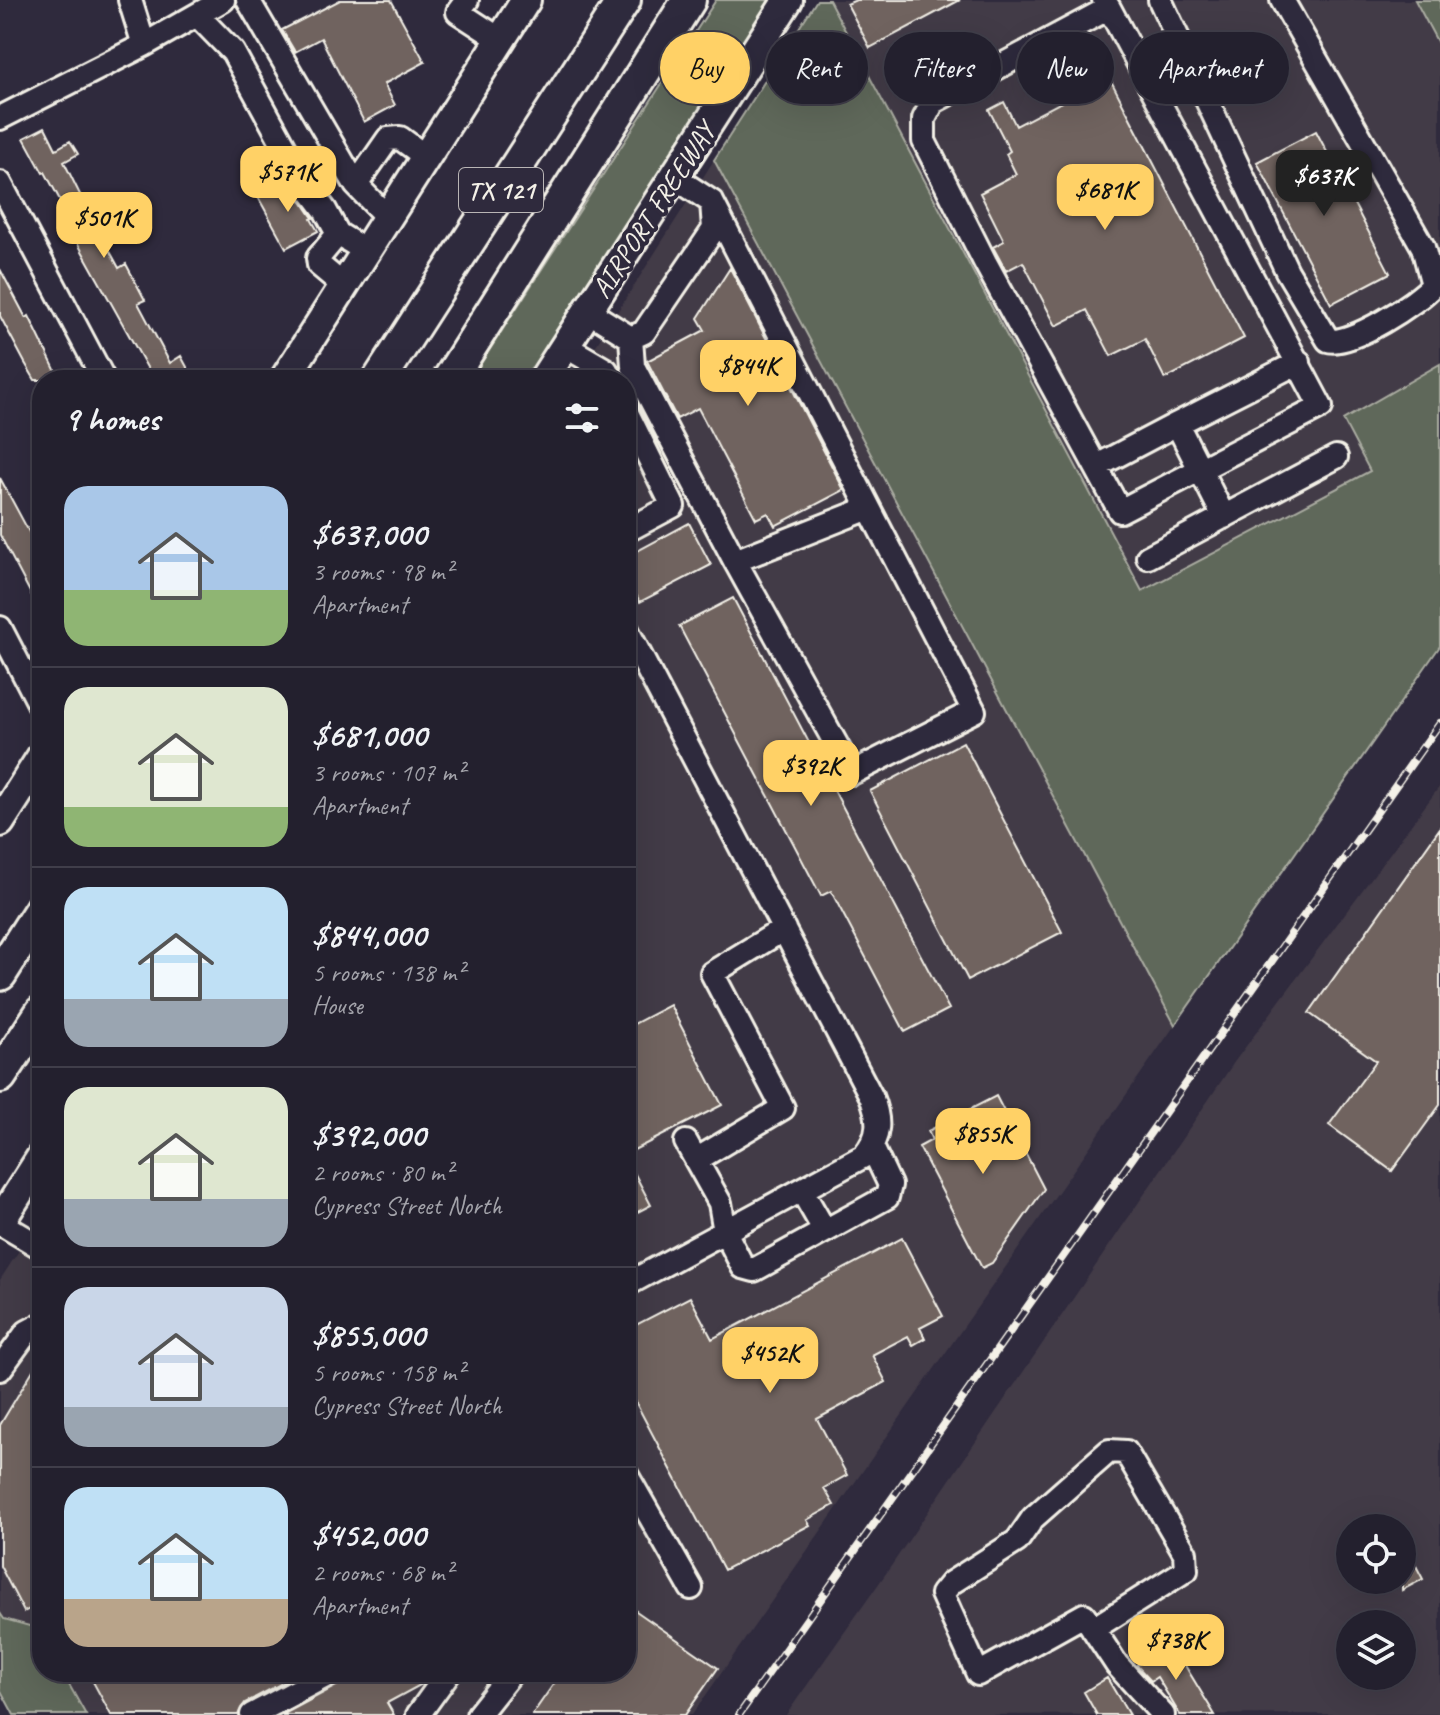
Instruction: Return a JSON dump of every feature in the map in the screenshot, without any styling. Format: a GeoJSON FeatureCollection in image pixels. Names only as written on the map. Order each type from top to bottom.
{"type":"FeatureCollection","features":[{"type":"Feature","properties":{"kind":"highway","name":"TX 121"},"geometry":{"type":"LineString","coordinates":[[385,370],[624,0]]}},
{"type":"Feature","properties":{"kind":"highway","name":"TX 121"},"geometry":{"type":"LineString","coordinates":[[455,370],[689,0]]}},
{"type":"Feature","properties":{"kind":"highway"},"geometry":{"type":"LineString","coordinates":[[0,974],[32,924]]}},
{"type":"Feature","properties":{"kind":"highway"},"geometry":{"type":"LineString","coordinates":[[0,1076],[32,1027]]}},
{"type":"Feature","properties":{"kind":"main road"},"geometry":{"type":"LineString","coordinates":[[292,370],[526,0]]}},
{"type":"Feature","properties":{"kind":"main road","name":"AIRPORT FREEWAY"},"geometry":{"type":"LineString","coordinates":[[549,370],[788,0]]}},
{"type":"Feature","properties":{"kind":"main road"},"geometry":{"type":"LineString","coordinates":[[0,822],[32,772]]}},
{"type":"Feature","properties":{"kind":"main road"},"geometry":{"type":"LineString","coordinates":[[0,1222],[32,1178]]}},
{"type":"Feature","properties":{"kind":"street"},"geometry":{"type":"LineString","coordinates":[[130,0],[144,45]]}},
{"type":"Feature","properties":{"kind":"street"},"geometry":{"type":"LineString","coordinates":[[0,118],[144,45],[223,0]]}},
{"type":"Feature","properties":{"kind":"street"},"geometry":{"type":"LineString","coordinates":[[248,0],[356,185],[387,217]]}},
{"type":"Feature","properties":{"kind":"street"},"geometry":{"type":"LineString","coordinates":[[467,0],[458,12],[501,40]]}},
{"type":"Feature","properties":{"kind":"street"},"geometry":{"type":"LineString","coordinates":[[1160,0],[1287,271],[1328,340],[1333,342],[1366,330],[1424,295],[1433,285],[1423,247],[1282,0]]}},
{"type":"Feature","properties":{"kind":"street"},"geometry":{"type":"LineString","coordinates":[[1106,4],[1321,407],[1120,511],[985,262],[924,141],[924,119],[933,102],[1106,4]]}},
{"type":"Feature","properties":{"kind":"street"},"geometry":{"type":"LineString","coordinates":[[197,15],[233,52],[304,182],[338,234],[366,251]]}},
{"type":"Feature","properties":{"kind":"street"},"geometry":{"type":"LineString","coordinates":[[356,185],[388,139],[400,138],[426,157]]}},
{"type":"Feature","properties":{"kind":"street"},"geometry":{"type":"LineString","coordinates":[[636,372],[735,561],[852,773],[974,711],[712,202],[674,177]]}},
{"type":"Feature","properties":{"kind":"street"},"geometry":{"type":"LineString","coordinates":[[0,183],[99,370]]}},
{"type":"Feature","properties":{"kind":"street"},"geometry":{"type":"LineString","coordinates":[[631,338],[644,332],[714,229],[712,202]]}},
{"type":"Feature","properties":{"kind":"street"},"geometry":{"type":"LineString","coordinates":[[338,234],[318,258],[319,265],[344,286]]}},
{"type":"Feature","properties":{"kind":"street"},"geometry":{"type":"LineString","coordinates":[[588,311],[631,338]]}},
{"type":"Feature","properties":{"kind":"street"},"geometry":{"type":"LineString","coordinates":[[631,338],[635,370]]}},
{"type":"Feature","properties":{"kind":"street"},"geometry":{"type":"LineString","coordinates":[[565,346],[606,370]]}},
{"type":"Feature","properties":{"kind":"street"},"geometry":{"type":"LineString","coordinates":[[1097,466],[1299,362]]}},
{"type":"Feature","properties":{"kind":"street"},"geometry":{"type":"LineString","coordinates":[[1177,424],[1224,517]]}},
{"type":"Feature","properties":{"kind":"street"},"geometry":{"type":"LineString","coordinates":[[636,431],[673,506],[636,526]]}},
{"type":"Feature","properties":{"kind":"street"},"geometry":{"type":"LineString","coordinates":[[1148,557],[1336,457]]}},
{"type":"Feature","properties":{"kind":"street"},"geometry":{"type":"LineString","coordinates":[[735,561],[869,508]]}},
{"type":"Feature","properties":{"kind":"street"},"geometry":{"type":"LineString","coordinates":[[0,628],[32,690]]}},
{"type":"Feature","properties":{"kind":"street"},"geometry":{"type":"LineString","coordinates":[[636,647],[879,1116],[872,1147],[850,1166],[636,1280]]}},
{"type":"Feature","properties":{"kind":"street"},"geometry":{"type":"LineString","coordinates":[[784,929],[712,973],[783,1108],[691,1151],[720,1203],[725,1232],[743,1267],[754,1270],[887,1197],[890,1185],[872,1147]]}},
{"type":"Feature","properties":{"kind":"street"},"geometry":{"type":"LineString","coordinates":[[802,1191],[825,1231]]}},
{"type":"Feature","properties":{"kind":"street"},"geometry":{"type":"LineString","coordinates":[[0,1222],[32,1242]]}},
{"type":"Feature","properties":{"kind":"street"},"geometry":{"type":"LineString","coordinates":[[2,1362],[32,1329]]}},
{"type":"Feature","properties":{"kind":"street"},"geometry":{"type":"LineString","coordinates":[[1093,1629],[1186,1570],[1185,1553],[1126,1452],[1109,1451],[1033,1518],[1017,1541],[951,1583],[942,1594],[978,1674],[1084,1615],[1093,1629],[1117,1665],[1163,1715]]}},
{"type":"Feature","properties":{"kind":"street"},"geometry":{"type":"LineString","coordinates":[[636,1492],[691,1588]]}},
{"type":"Feature","properties":{"kind":"street"},"geometry":{"type":"LineString","coordinates":[[252,1715],[314,1682]]}},
{"type":"Feature","properties":{"kind":"street"},"geometry":{"type":"LineString","coordinates":[[418,1715],[442,1682]]}},
{"type":"Feature","properties":{"kind":"street"},"geometry":{"type":"LineString","coordinates":[[478,1715],[504,1682]]}},
{"type":"Feature","properties":{"kind":"shaded area"},"geometry":{"type":"Polygon","coordinates":[[[829,0],[1415,0],[1440,47],[1440,364],[1344,420],[1371,471],[1142,591],[884,104],[1001,104],[1001,32],[884,32],[884,104],[868,74],[868,32],[846,32],[829,0]]]}},
{"type":"Feature","properties":{"kind":"shaded area"},"geometry":{"type":"Polygon","coordinates":[[[714,160],[1175,1025],[692,1715],[86,1715],[68,1682],[636,1682],[636,370],[580,370],[714,160]]]}},
{"type":"Feature","properties":{"kind":"shaded area"},"geometry":{"type":"Polygon","coordinates":[[[1440,786],[1440,1714],[786,1715],[1235,1061],[1440,786]]]}},
{"type":"Feature","properties":{"kind":"shaded area"},"geometry":{"type":"Polygon","coordinates":[[[32,1230],[32,1627],[4,1619],[0,1613],[0,1280],[32,1230]]]}},
{"type":"Feature","properties":{"kind":"green space"},"geometry":{"type":"Polygon","coordinates":[[[716,0],[776,0],[750,40],[750,32],[695,32],[716,0]]]}},
{"type":"Feature","properties":{"kind":"green space"},"geometry":{"type":"Polygon","coordinates":[[[817,0],[829,0],[846,32],[796,32],[817,0]]]}},
{"type":"Feature","properties":{"kind":"green space"},"geometry":{"type":"Polygon","coordinates":[[[1415,0],[1440,0],[1440,47],[1415,0]]]}},
{"type":"Feature","properties":{"kind":"green space"},"geometry":{"type":"Polygon","coordinates":[[[868,74],[1142,591],[1370,471],[1343,420],[1440,364],[1440,646],[1175,1025],[714,160],[766,79],[766,104],[868,104],[868,74]]]}},
{"type":"Feature","properties":{"kind":"green space"},"geometry":{"type":"Polygon","coordinates":[[[660,87],[660,104],[709,104],[538,370],[476,370],[660,87]]]}},
{"type":"Feature","properties":{"kind":"green space"},"geometry":{"type":"Polygon","coordinates":[[[0,1613],[4,1619],[32,1627],[32,1682],[68,1682],[86,1715],[14,1715],[0,1689],[0,1613]]]}},
{"type":"Feature","properties":{"kind":"building"},"geometry":{"type":"Polygon","coordinates":[[[340,0],[391,0],[425,62],[384,84],[395,105],[364,122],[321,38],[295,52],[282,30],[340,0]]]}},
{"type":"Feature","properties":{"kind":"building"},"geometry":{"type":"Polygon","coordinates":[[[856,0],[960,0],[900,32],[884,32],[884,41],[870,48],[868,32],[862,32],[847,4],[856,0]]]}},
{"type":"Feature","properties":{"kind":"building"},"geometry":{"type":"Polygon","coordinates":[[[1114,87],[1244,338],[1165,379],[1145,339],[1111,356],[1087,310],[1056,326],[1023,262],[1006,271],[993,247],[1004,241],[980,193],[1016,174],[1006,154],[1010,151],[989,110],[1004,102],[1016,126],[1058,104],[1114,104],[1114,87]]]}},
{"type":"Feature","properties":{"kind":"building"},"geometry":{"type":"Polygon","coordinates":[[[45,127],[56,149],[70,141],[78,154],[64,162],[87,209],[119,268],[126,264],[145,300],[138,303],[170,363],[181,356],[189,370],[148,370],[72,233],[76,230],[24,138],[45,127]]]}},
{"type":"Feature","properties":{"kind":"building"},"geometry":{"type":"Polygon","coordinates":[[[1316,131],[1390,273],[1331,304],[1257,162],[1316,131]]]}},
{"type":"Feature","properties":{"kind":"building"},"geometry":{"type":"Polygon","coordinates":[[[288,181],[313,218],[318,231],[286,248],[258,197],[288,181]]]}},
{"type":"Feature","properties":{"kind":"building"},"geometry":{"type":"Polygon","coordinates":[[[730,268],[844,490],[775,526],[768,513],[756,519],[698,408],[677,419],[647,361],[705,330],[698,318],[730,268]]]}},
{"type":"Feature","properties":{"kind":"building"},"geometry":{"type":"Polygon","coordinates":[[[0,269],[26,318],[29,316],[55,370],[32,370],[32,375],[0,316],[0,269]]]}},
{"type":"Feature","properties":{"kind":"building"},"geometry":{"type":"Polygon","coordinates":[[[0,478],[32,537],[32,596],[0,535],[0,478]]]}},
{"type":"Feature","properties":{"kind":"building"},"geometry":{"type":"Polygon","coordinates":[[[689,523],[711,565],[640,602],[636,595],[636,552],[689,523]]]}},
{"type":"Feature","properties":{"kind":"building"},"geometry":{"type":"Polygon","coordinates":[[[733,598],[949,1009],[905,1032],[831,891],[821,896],[679,626],[733,598]]]}},
{"type":"Feature","properties":{"kind":"building"},"geometry":{"type":"Polygon","coordinates":[[[963,742],[1062,932],[968,980],[870,791],[963,742]]]}},
{"type":"Feature","properties":{"kind":"building"},"geometry":{"type":"Polygon","coordinates":[[[1440,828],[1440,1105],[1392,1171],[1329,1125],[1376,1061],[1309,1013],[1440,828]]]}},
{"type":"Feature","properties":{"kind":"building"},"geometry":{"type":"Polygon","coordinates":[[[670,1005],[722,1105],[636,1149],[636,1023],[670,1005]]]}},
{"type":"Feature","properties":{"kind":"building"},"geometry":{"type":"Polygon","coordinates":[[[996,1096],[1044,1189],[992,1263],[982,1268],[919,1147],[932,1140],[928,1131],[996,1096]]]}},
{"type":"Feature","properties":{"kind":"building"},"geometry":{"type":"Polygon","coordinates":[[[636,1176],[651,1205],[636,1213],[636,1176]]]}},
{"type":"Feature","properties":{"kind":"building"},"geometry":{"type":"Polygon","coordinates":[[[902,1238],[943,1316],[920,1328],[925,1338],[913,1345],[908,1336],[872,1355],[886,1382],[817,1419],[847,1475],[824,1488],[834,1505],[807,1520],[810,1525],[724,1570],[636,1403],[636,1325],[690,1297],[712,1339],[902,1238]]]}},
{"type":"Feature","properties":{"kind":"building"},"geometry":{"type":"Polygon","coordinates":[[[32,1372],[32,1608],[24,1612],[0,1566],[0,1425],[32,1372]]]}},
{"type":"Feature","properties":{"kind":"building"},"geometry":{"type":"Polygon","coordinates":[[[1416,1566],[1423,1579],[1416,1583],[1416,1566]]]}},
{"type":"Feature","properties":{"kind":"building"},"geometry":{"type":"Polygon","coordinates":[[[636,1611],[718,1668],[685,1715],[532,1715],[555,1682],[636,1682],[636,1611]]]}},
{"type":"Feature","properties":{"kind":"building"},"geometry":{"type":"Polygon","coordinates":[[[1172,1644],[1215,1715],[1180,1715],[1157,1677],[1151,1681],[1138,1667],[1172,1644]]]}},
{"type":"Feature","properties":{"kind":"building"},"geometry":{"type":"Polygon","coordinates":[[[1107,1678],[1129,1715],[1097,1715],[1084,1692],[1107,1678]]]}},
{"type":"Feature","properties":{"kind":"building"},"geometry":{"type":"Polygon","coordinates":[[[93,1682],[284,1682],[245,1703],[238,1715],[111,1715],[93,1682]]]}},
{"type":"Feature","properties":{"kind":"building"},"geometry":{"type":"Polygon","coordinates":[[[425,1682],[387,1703],[394,1715],[282,1715],[340,1684],[425,1682]]]}},
{"type":"Feature","properties":{"kind":"railway"},"geometry":{"type":"LineString","coordinates":[[739,1715],[1440,723]]}}]}
